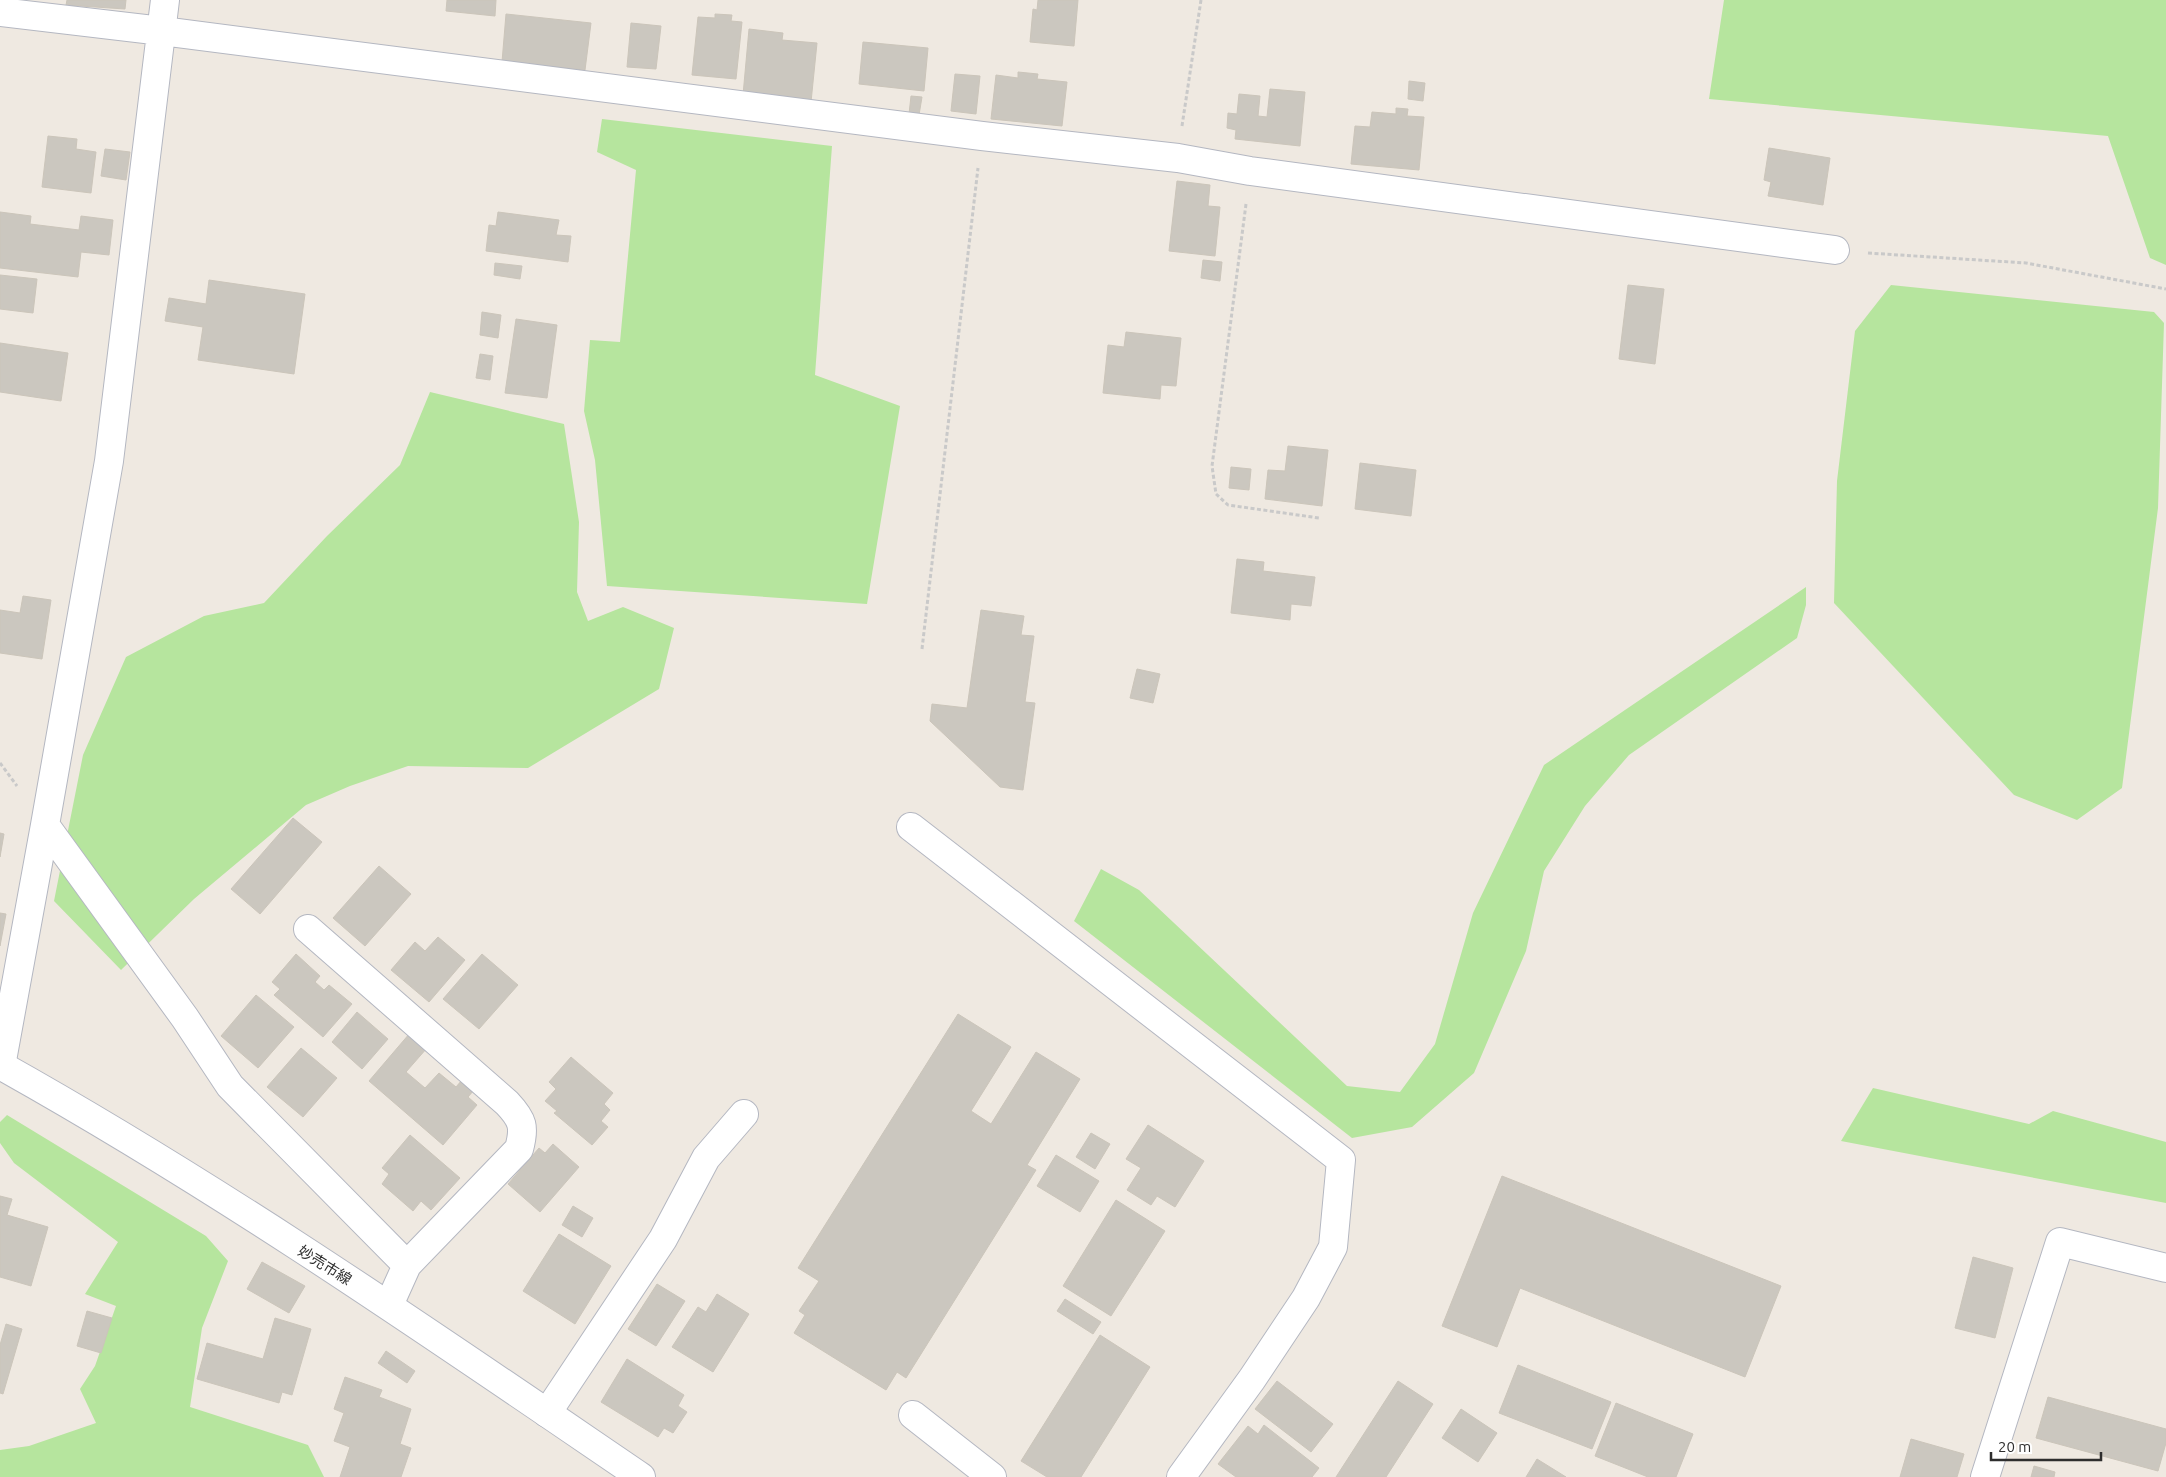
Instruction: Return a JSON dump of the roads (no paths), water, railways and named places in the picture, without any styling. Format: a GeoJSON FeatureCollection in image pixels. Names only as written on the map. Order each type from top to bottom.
{"type":"FeatureCollection","features":[{"type":"Feature","properties":{"kind":"street"},"geometry":{"type":"LineString","coordinates":[[0,1066],[45,825],[109,461],[165,0]]}},
{"type":"Feature","properties":{"kind":"street"},"geometry":{"type":"LineString","coordinates":[[0,12],[982,136],[1178,158],[1250,171],[1835,250]]}},
{"type":"Feature","properties":{"kind":"street"},"geometry":{"type":"LineString","coordinates":[[45,825],[185,1018],[230,1086],[407,1265]]}},
{"type":"Feature","properties":{"kind":"street"},"geometry":{"type":"LineString","coordinates":[[911,827],[1341,1160],[1333,1247],[1306,1298],[1252,1379],[1181,1477]]}},
{"type":"Feature","properties":{"kind":"street"},"geometry":{"type":"LineString","coordinates":[[308,928],[519,1116],[523,1134],[519,1149],[407,1265],[389,1305]]}},
{"type":"Feature","properties":{"kind":"street","name":"妙売市線"},"geometry":{"type":"LineString","coordinates":[[0,1066],[128,1140],[389,1305],[641,1477]]}},
{"type":"Feature","properties":{"kind":"street"},"geometry":{"type":"LineString","coordinates":[[547,1413],[663,1239],[706,1158],[744,1114]]}},
{"type":"Feature","properties":{"kind":"street"},"geometry":{"type":"LineString","coordinates":[[1985,1477],[2060,1242],[2166,1268]]}},
{"type":"Feature","properties":{"kind":"street"},"geometry":{"type":"LineString","coordinates":[[913,1415],[992,1477]]}}]}
